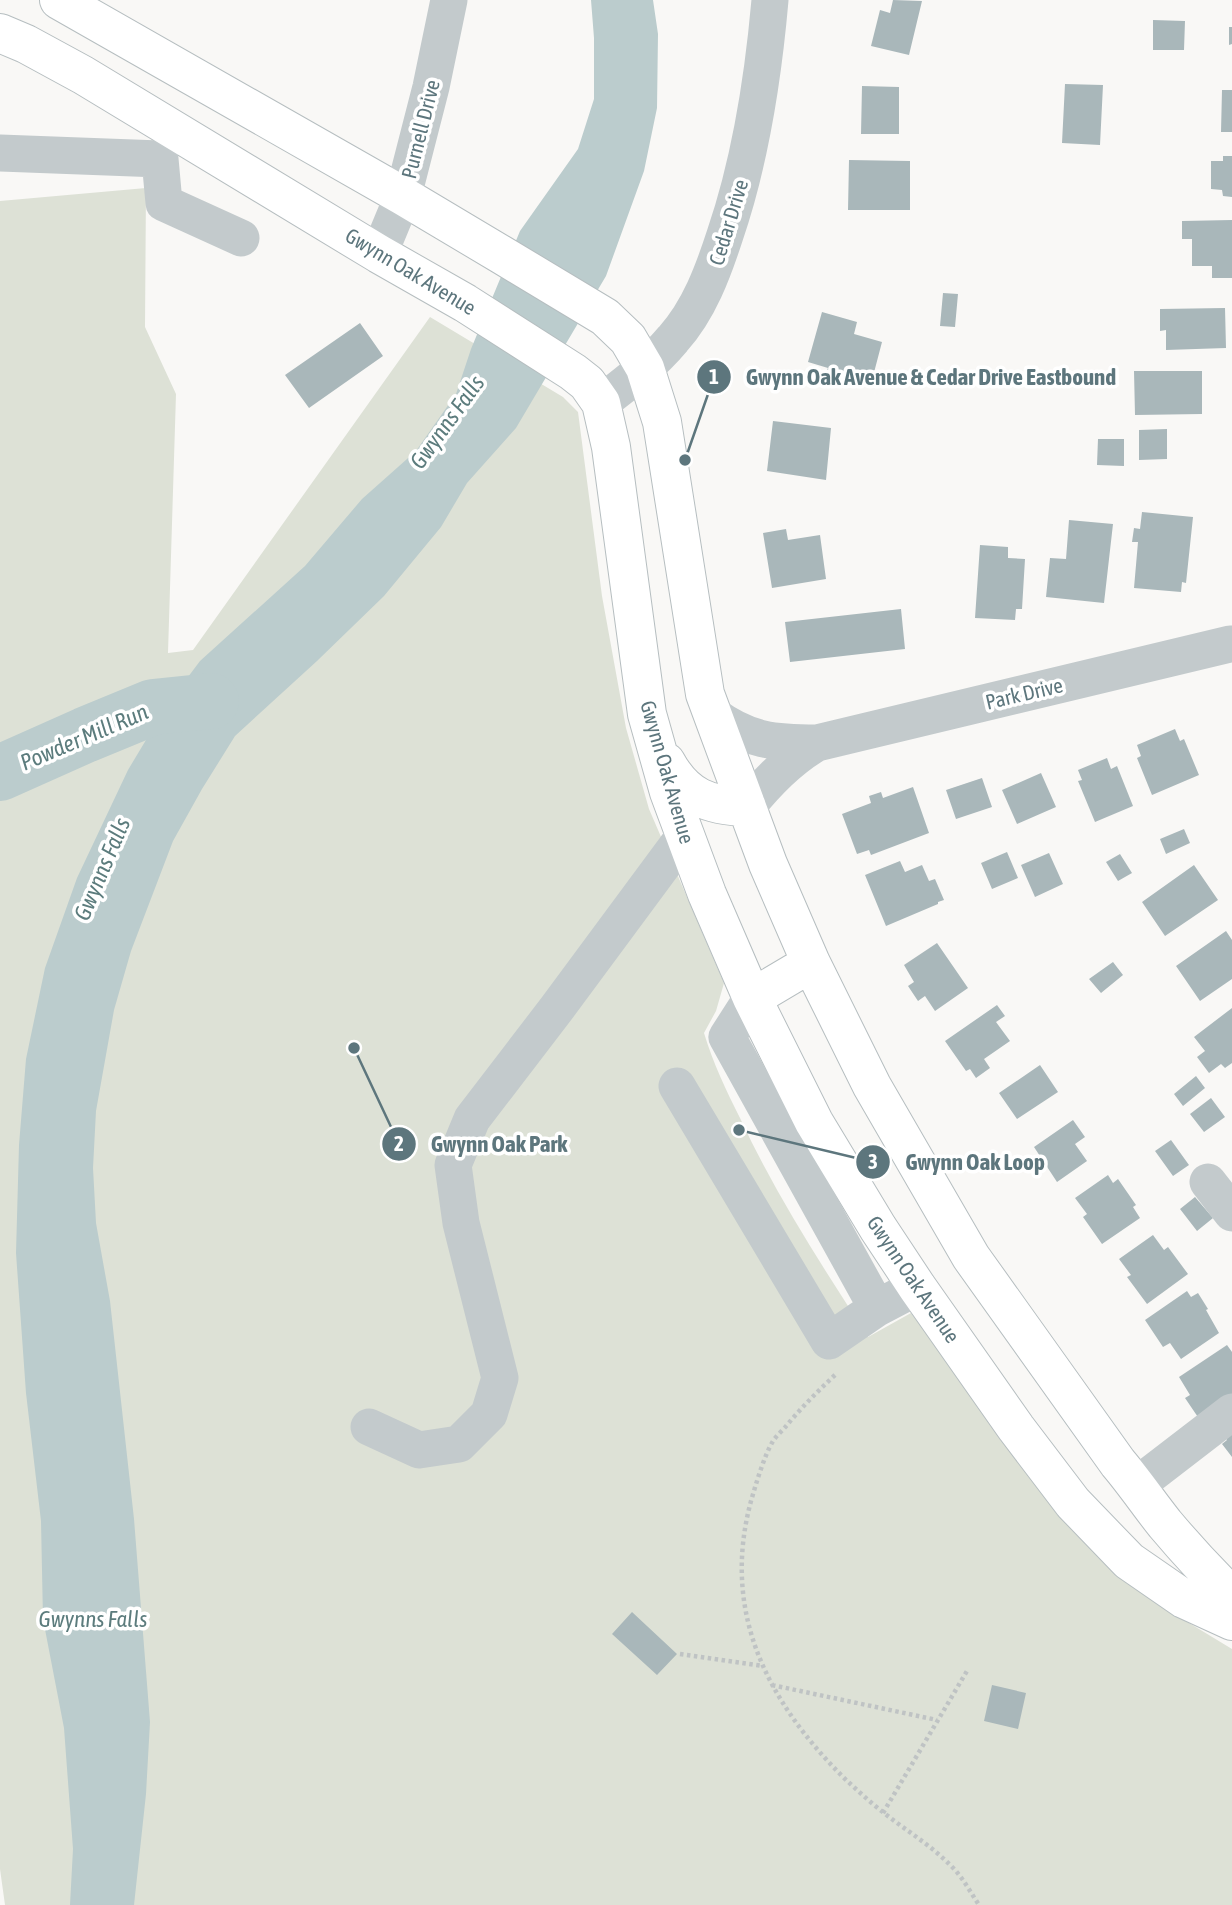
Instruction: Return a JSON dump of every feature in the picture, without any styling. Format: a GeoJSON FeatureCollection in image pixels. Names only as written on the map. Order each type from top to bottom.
{"type":"FeatureCollection","features":[{"type":"Feature","properties":{"kind":"main road"},"geometry":{"type":"LineString","coordinates":[[59,0],[502,255],[605,317],[628,340],[645,368],[662,422],[705,694],[768,864],[811,963],[872,1086],[971,1257],[1118,1463],[1165,1523],[1232,1596]]}},
{"type":"Feature","properties":{"kind":"main road","name":"Gwynn Oak Avenue"},"geometry":{"type":"LineString","coordinates":[[0,33],[83,75],[465,303],[587,383],[601,403],[611,447],[647,713],[669,792],[707,894],[752,999],[814,1122],[917,1287],[1016,1428],[1073,1503],[1129,1561],[1184,1599],[1232,1621]]}},
{"type":"Feature","properties":{"kind":"main road"},"geometry":{"type":"LineString","coordinates":[[655,742],[669,768],[687,790],[700,799],[721,806],[747,807]]}},
{"type":"Feature","properties":{"kind":"main road"},"geometry":{"type":"LineString","coordinates":[[752,999],[811,963]]}},
{"type":"Feature","properties":{"kind":"main road"},"geometry":{"type":"LineString","coordinates":[[917,1287],[971,1257]]}},
{"type":"Feature","properties":{"kind":"street","name":"Purnell Drive"},"geometry":{"type":"LineString","coordinates":[[379,254],[403,196],[431,87],[449,0]]}},
{"type":"Feature","properties":{"kind":"street","name":"Cedar Drive"},"geometry":{"type":"LineString","coordinates":[[601,403],[645,368],[674,338],[697,304],[717,259],[737,200],[755,123],[770,0]]}},
{"type":"Feature","properties":{"kind":"street"},"geometry":{"type":"LineString","coordinates":[[0,153],[160,159],[164,203],[241,238]]}},
{"type":"Feature","properties":{"kind":"street","name":"Park Drive"},"geometry":{"type":"LineString","coordinates":[[713,715],[732,728],[753,737],[783,743],[817,743],[1231,644]]}},
{"type":"Feature","properties":{"kind":"street","name":"Park Drive"},"geometry":{"type":"LineString","coordinates":[[747,807],[778,772],[817,743]]}},
{"type":"Feature","properties":{"kind":"street"},"geometry":{"type":"LineString","coordinates":[[369,1427],[419,1450],[459,1444],[489,1413],[500,1378],[461,1223],[453,1165],[472,1118],[565,998],[685,835]]}},
{"type":"Feature","properties":{"kind":"street"},"geometry":{"type":"LineString","coordinates":[[752,999],[727,1037],[877,1308]]}},
{"type":"Feature","properties":{"kind":"street"},"geometry":{"type":"LineString","coordinates":[[677,1086],[829,1341],[877,1308],[917,1287]]}},
{"type":"Feature","properties":{"kind":"street"},"geometry":{"type":"LineString","coordinates":[[1208,1182],[1232,1213]]}},
{"type":"Feature","properties":{"kind":"street"},"geometry":{"type":"LineString","coordinates":[[1137,1485],[1232,1412]]}},
{"type":"Feature","properties":{"kind":"path"},"geometry":{"type":"LineString","coordinates":[[835,1375],[805,1403],[773,1441],[755,1486],[744,1528],[743,1577],[747,1625],[781,1702],[809,1740],[845,1779],[883,1813],[929,1846],[956,1871],[979,1905]]}},
{"type":"Feature","properties":{"kind":"path"},"geometry":{"type":"LineString","coordinates":[[680,1654],[763,1666]]}},
{"type":"Feature","properties":{"kind":"path"},"geometry":{"type":"LineString","coordinates":[[883,1813],[967,1671]]}},
{"type":"Feature","properties":{"kind":"path"},"geometry":{"type":"LineString","coordinates":[[772,1685],[937,1720]]}},
{"type":"Feature","properties":{"kind":"shaded area"},"geometry":{"type":"Polygon","coordinates":[[[146,188],[145,327],[176,394],[168,653],[193,650],[430,317],[563,397],[578,412],[602,596],[626,728],[649,809],[724,983],[716,1011],[704,1033],[720,1076],[784,1202],[868,1337],[911,1313],[1009,1443],[1108,1562],[1161,1606],[1232,1649],[1232,1905],[5,1905],[0,1869],[0,201],[146,188]]]}},
{"type":"Feature","properties":{"kind":"water","name":"Gwynns Falls"},"geometry":{"type":"Polygon","coordinates":[[[591,0],[653,0],[658,34],[657,108],[644,171],[606,276],[516,428],[467,483],[441,527],[384,596],[235,736],[173,841],[131,951],[114,1010],[96,1111],[93,1168],[96,1223],[110,1301],[134,1519],[150,1722],[146,1794],[134,1905],[70,1905],[73,1849],[64,1728],[43,1619],[41,1521],[26,1393],[16,1253],[19,1145],[26,1059],[45,968],[77,878],[128,770],[167,705],[200,661],[305,566],[362,499],[416,451],[456,394],[471,349],[520,231],[578,149],[594,99],[591,0]]]}},
{"type":"Feature","properties":{"kind":"building"},"geometry":{"type":"Polygon","coordinates":[[[893,0],[922,1],[909,55],[871,46],[880,10],[890,13],[893,0]]]}},
{"type":"Feature","properties":{"kind":"building"},"geometry":{"type":"Polygon","coordinates":[[[1153,20],[1185,21],[1184,50],[1153,50],[1153,20]]]}},
{"type":"Feature","properties":{"kind":"building"},"geometry":{"type":"Polygon","coordinates":[[[1229,27],[1232,27],[1232,44],[1229,45],[1229,27]]]}},
{"type":"Feature","properties":{"kind":"building"},"geometry":{"type":"Polygon","coordinates":[[[1065,84],[1103,85],[1100,145],[1062,143],[1065,84]]]}},
{"type":"Feature","properties":{"kind":"building"},"geometry":{"type":"Polygon","coordinates":[[[862,86],[899,87],[899,134],[861,134],[862,86]]]}},
{"type":"Feature","properties":{"kind":"building"},"geometry":{"type":"Polygon","coordinates":[[[1222,90],[1232,90],[1232,132],[1221,132],[1222,90]]]}},
{"type":"Feature","properties":{"kind":"building"},"geometry":{"type":"Polygon","coordinates":[[[1223,156],[1232,156],[1232,197],[1223,196],[1222,190],[1211,189],[1211,161],[1223,161],[1223,156]]]}},
{"type":"Feature","properties":{"kind":"building"},"geometry":{"type":"Polygon","coordinates":[[[849,160],[910,161],[910,210],[848,210],[849,160]]]}},
{"type":"Feature","properties":{"kind":"building"},"geometry":{"type":"Polygon","coordinates":[[[1232,220],[1232,278],[1212,278],[1212,266],[1192,266],[1192,239],[1182,239],[1182,221],[1232,220]]]}},
{"type":"Feature","properties":{"kind":"building"},"geometry":{"type":"Polygon","coordinates":[[[943,293],[958,294],[955,327],[940,326],[943,293]]]}},
{"type":"Feature","properties":{"kind":"building"},"geometry":{"type":"Polygon","coordinates":[[[1225,308],[1226,348],[1166,350],[1166,330],[1160,331],[1160,309],[1225,308]]]}},
{"type":"Feature","properties":{"kind":"building"},"geometry":{"type":"Polygon","coordinates":[[[822,312],[857,322],[854,334],[882,342],[871,384],[826,372],[828,368],[808,362],[822,312]]]}},
{"type":"Feature","properties":{"kind":"building"},"geometry":{"type":"Polygon","coordinates":[[[360,323],[383,356],[309,408],[285,375],[360,323]]]}},
{"type":"Feature","properties":{"kind":"building"},"geometry":{"type":"Polygon","coordinates":[[[1134,371],[1202,371],[1202,414],[1135,415],[1134,371]]]}},
{"type":"Feature","properties":{"kind":"building"},"geometry":{"type":"Polygon","coordinates":[[[773,421],[831,428],[826,480],[767,471],[773,421]]]}},
{"type":"Feature","properties":{"kind":"building"},"geometry":{"type":"Polygon","coordinates":[[[1167,429],[1167,459],[1139,460],[1139,430],[1167,429]]]}},
{"type":"Feature","properties":{"kind":"building"},"geometry":{"type":"Polygon","coordinates":[[[1098,439],[1124,439],[1124,466],[1097,465],[1098,439]]]}},
{"type":"Feature","properties":{"kind":"building"},"geometry":{"type":"Polygon","coordinates":[[[1142,512],[1193,517],[1186,583],[1182,582],[1181,592],[1134,588],[1138,542],[1132,542],[1134,528],[1140,529],[1142,512]]]}},
{"type":"Feature","properties":{"kind":"building"},"geometry":{"type":"Polygon","coordinates":[[[1069,520],[1113,524],[1104,603],[1046,597],[1050,558],[1066,559],[1069,520]]]}},
{"type":"Feature","properties":{"kind":"building"},"geometry":{"type":"Polygon","coordinates":[[[786,529],[788,540],[820,535],[826,579],[772,588],[763,533],[786,529]]]}},
{"type":"Feature","properties":{"kind":"building"},"geometry":{"type":"Polygon","coordinates":[[[980,545],[1008,547],[1008,558],[1025,559],[1022,609],[1016,609],[1015,620],[975,618],[980,545]]]}},
{"type":"Feature","properties":{"kind":"building"},"geometry":{"type":"Polygon","coordinates":[[[901,609],[905,649],[790,662],[785,622],[901,609]]]}},
{"type":"Feature","properties":{"kind":"building"},"geometry":{"type":"Polygon","coordinates":[[[1175,729],[1180,741],[1184,739],[1199,775],[1152,795],[1137,758],[1141,756],[1137,745],[1175,729]]]}},
{"type":"Feature","properties":{"kind":"building"},"geometry":{"type":"Polygon","coordinates":[[[1107,758],[1111,769],[1117,766],[1133,806],[1095,822],[1078,781],[1082,780],[1078,770],[1107,758]]]}},
{"type":"Feature","properties":{"kind":"building"},"geometry":{"type":"Polygon","coordinates":[[[1041,773],[1056,807],[1017,824],[1002,790],[1041,773]]]}},
{"type":"Feature","properties":{"kind":"building"},"geometry":{"type":"Polygon","coordinates":[[[982,778],[992,807],[956,819],[946,790],[982,778]]]}},
{"type":"Feature","properties":{"kind":"building"},"geometry":{"type":"Polygon","coordinates":[[[913,787],[929,833],[871,855],[869,850],[857,854],[842,814],[871,803],[869,796],[881,792],[883,798],[913,787]]]}},
{"type":"Feature","properties":{"kind":"building"},"geometry":{"type":"Polygon","coordinates":[[[1184,829],[1190,843],[1166,854],[1160,839],[1184,829]]]}},
{"type":"Feature","properties":{"kind":"building"},"geometry":{"type":"Polygon","coordinates":[[[1007,852],[1018,878],[992,889],[981,863],[1007,852]]]}},
{"type":"Feature","properties":{"kind":"building"},"geometry":{"type":"Polygon","coordinates":[[[1049,853],[1063,884],[1035,897],[1021,865],[1049,853]]]}},
{"type":"Feature","properties":{"kind":"building"},"geometry":{"type":"Polygon","coordinates":[[[1120,854],[1132,873],[1118,881],[1106,862],[1120,854]]]}},
{"type":"Feature","properties":{"kind":"building"},"geometry":{"type":"Polygon","coordinates":[[[900,861],[905,872],[922,865],[929,881],[935,879],[944,900],[886,926],[865,875],[900,861]]]}},
{"type":"Feature","properties":{"kind":"building"},"geometry":{"type":"Polygon","coordinates":[[[1194,865],[1218,900],[1165,936],[1142,902],[1194,865]]]}},
{"type":"Feature","properties":{"kind":"building"},"geometry":{"type":"Polygon","coordinates":[[[1226,931],[1232,940],[1232,979],[1200,1001],[1176,966],[1226,931]]]}},
{"type":"Feature","properties":{"kind":"building"},"geometry":{"type":"Polygon","coordinates":[[[937,943],[968,988],[935,1011],[925,996],[918,1001],[908,986],[914,982],[904,965],[937,943]]]}},
{"type":"Feature","properties":{"kind":"building"},"geometry":{"type":"Polygon","coordinates":[[[1113,962],[1123,975],[1101,993],[1089,979],[1113,962]]]}},
{"type":"Feature","properties":{"kind":"building"},"geometry":{"type":"Polygon","coordinates":[[[997,1005],[1005,1016],[996,1022],[1010,1041],[984,1059],[990,1068],[976,1078],[970,1069],[966,1071],[945,1041],[997,1005]]]}},
{"type":"Feature","properties":{"kind":"building"},"geometry":{"type":"Polygon","coordinates":[[[1232,1008],[1232,1063],[1225,1068],[1221,1064],[1209,1073],[1197,1057],[1205,1051],[1194,1037],[1232,1008]]]}},
{"type":"Feature","properties":{"kind":"building"},"geometry":{"type":"Polygon","coordinates":[[[1040,1065],[1058,1092],[1017,1119],[999,1093],[1040,1065]]]}},
{"type":"Feature","properties":{"kind":"building"},"geometry":{"type":"Polygon","coordinates":[[[1196,1076],[1205,1088],[1183,1106],[1174,1094],[1196,1076]]]}},
{"type":"Feature","properties":{"kind":"building"},"geometry":{"type":"Polygon","coordinates":[[[1211,1098],[1225,1117],[1204,1132],[1190,1114],[1211,1098]]]}},
{"type":"Feature","properties":{"kind":"building"},"geometry":{"type":"Polygon","coordinates":[[[1073,1120],[1085,1137],[1075,1144],[1087,1161],[1057,1182],[1034,1147],[1073,1120]]]}},
{"type":"Feature","properties":{"kind":"building"},"geometry":{"type":"Polygon","coordinates":[[[1171,1140],[1189,1165],[1173,1176],[1155,1151],[1171,1140]]]}},
{"type":"Feature","properties":{"kind":"building"},"geometry":{"type":"Polygon","coordinates":[[[1108,1175],[1113,1183],[1118,1179],[1136,1205],[1133,1207],[1140,1218],[1102,1244],[1083,1217],[1087,1214],[1075,1198],[1108,1175]]]}},
{"type":"Feature","properties":{"kind":"building"},"geometry":{"type":"Polygon","coordinates":[[[1195,1197],[1213,1218],[1197,1231],[1180,1209],[1195,1197]]]}},
{"type":"Feature","properties":{"kind":"building"},"geometry":{"type":"Polygon","coordinates":[[[1153,1235],[1164,1250],[1168,1247],[1188,1274],[1147,1304],[1127,1277],[1131,1275],[1119,1259],[1153,1235]]]}},
{"type":"Feature","properties":{"kind":"building"},"geometry":{"type":"Polygon","coordinates":[[[1187,1291],[1191,1297],[1198,1293],[1219,1333],[1181,1359],[1170,1343],[1163,1347],[1145,1320],[1187,1291]]]}},
{"type":"Feature","properties":{"kind":"building"},"geometry":{"type":"Polygon","coordinates":[[[1227,1345],[1232,1352],[1232,1401],[1204,1426],[1185,1398],[1190,1395],[1179,1377],[1227,1345]]]}},
{"type":"Feature","properties":{"kind":"building"},"geometry":{"type":"Polygon","coordinates":[[[1232,1420],[1232,1457],[1222,1444],[1227,1440],[1219,1429],[1232,1420]]]}},
{"type":"Feature","properties":{"kind":"building"},"geometry":{"type":"Polygon","coordinates":[[[632,1612],[677,1654],[657,1675],[612,1634],[632,1612]]]}},
{"type":"Feature","properties":{"kind":"building"},"geometry":{"type":"Polygon","coordinates":[[[992,1685],[1026,1693],[1018,1729],[984,1721],[992,1685]]]}},
{"type":"Feature","properties":{"kind":"waterway","name":"Powder Mill Run"},"geometry":{"type":"LineString","coordinates":[[0,773],[153,707],[211,701]]}},
{"type":"Feature","properties":{"kind":"place","name":"Gwynn Oak Avenue & Cedar Drive Eastbound"},"geometry":{"type":"Point","coordinates":[685,460]}},
{"type":"Feature","properties":{"kind":"place","name":"Gwynn Oak Park"},"geometry":{"type":"Point","coordinates":[354,1048]}},
{"type":"Feature","properties":{"kind":"place","name":"Gwynn Oak Loop"},"geometry":{"type":"Point","coordinates":[739,1130]}}]}
